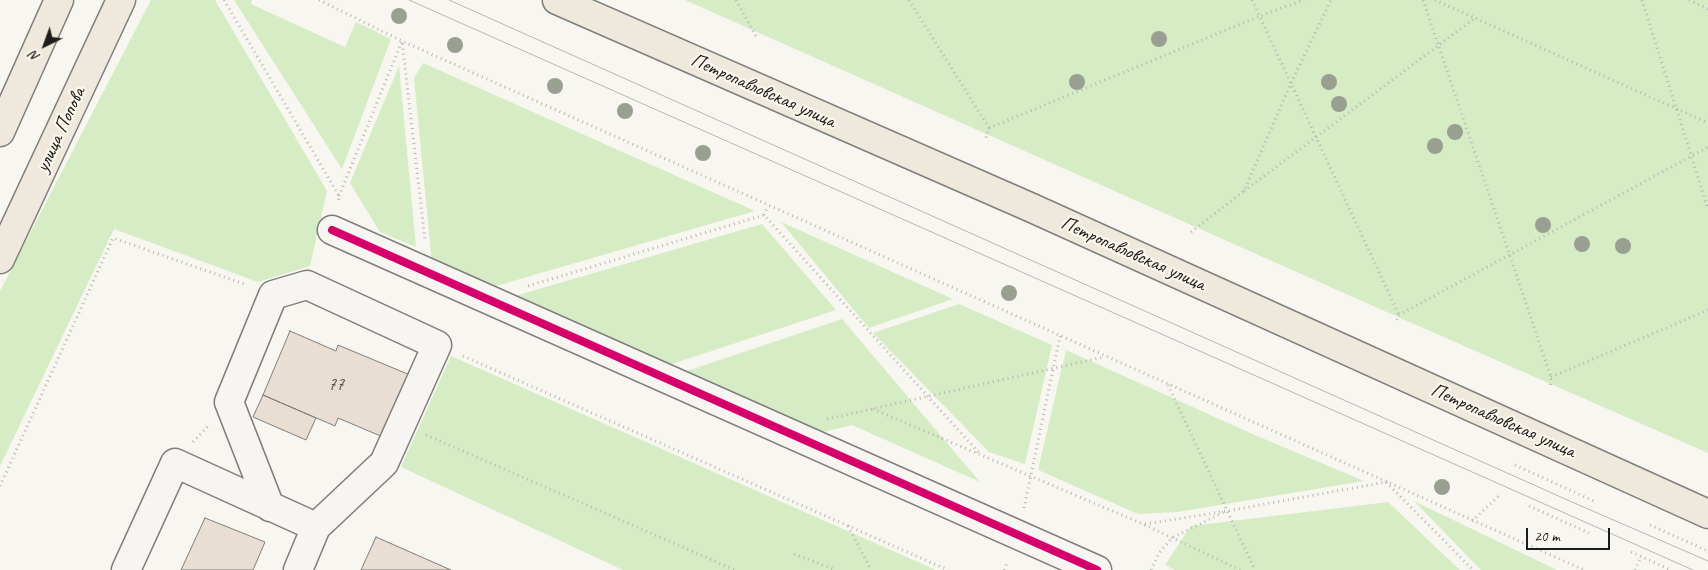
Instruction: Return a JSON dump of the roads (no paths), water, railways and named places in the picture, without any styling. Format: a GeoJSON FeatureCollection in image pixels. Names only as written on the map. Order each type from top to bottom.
{"type":"FeatureCollection","features":[{"type":"Feature","properties":{"kind":"main road"},"geometry":{"type":"LineString","coordinates":[[0,132],[59,0]]}},
{"type":"Feature","properties":{"kind":"main road","name":"улица Попова"},"geometry":{"type":"LineString","coordinates":[[0,259],[120,0]]}},
{"type":"Feature","properties":{"kind":"main road","name":"Петропавловская улица"},"geometry":{"type":"LineString","coordinates":[[557,0],[1032,208],[1708,514]]}},
{"type":"Feature","properties":{"kind":"street"},"geometry":{"type":"LineString","coordinates":[[332,230],[1097,570]]}},
{"type":"Feature","properties":{"kind":"street"},"geometry":{"type":"LineString","coordinates":[[270,507],[229,402],[273,295],[307,285],[437,345],[384,462],[316,527],[298,570]]}},
{"type":"Feature","properties":{"kind":"street"},"geometry":{"type":"LineString","coordinates":[[126,570],[175,463],[316,527]]}},
{"type":"Feature","properties":{"kind":"tram line"},"geometry":{"type":"LineString","coordinates":[[409,0],[1693,570]]}},
{"type":"Feature","properties":{"kind":"tram line"},"geometry":{"type":"LineString","coordinates":[[449,0],[1708,561]]}}]}
